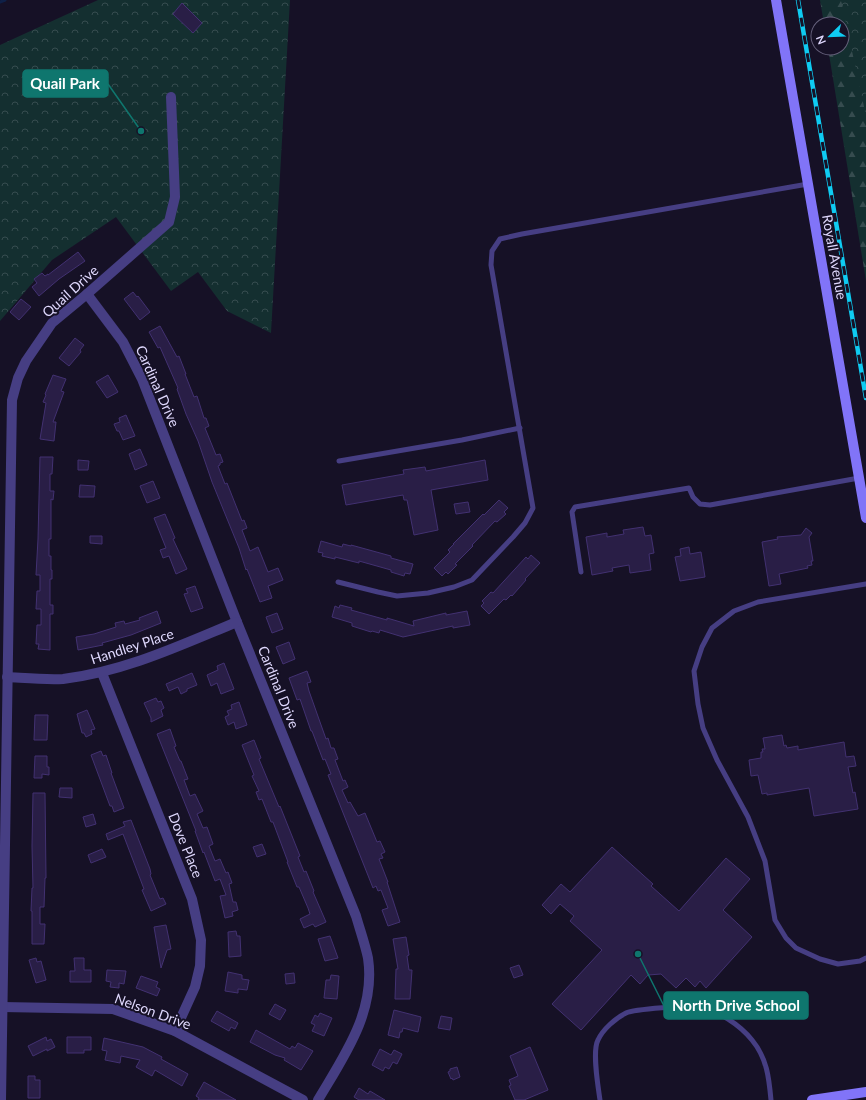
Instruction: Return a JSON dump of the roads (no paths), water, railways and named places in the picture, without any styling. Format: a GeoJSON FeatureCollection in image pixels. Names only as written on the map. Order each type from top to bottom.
{"type":"FeatureCollection","features":[{"type":"Feature","properties":{"kind":"street","name":"Royall Avenue"},"geometry":{"type":"LineString","coordinates":[[776,0],[866,518]]}},
{"type":"Feature","properties":{"kind":"street","name":"Quail Drive"},"geometry":{"type":"LineString","coordinates":[[1,1100],[12,400],[18,378],[26,361],[52,323],[88,294],[169,222],[175,197],[171,97]]}},
{"type":"Feature","properties":{"kind":"street","name":"Cardinal Drive"},"geometry":{"type":"LineString","coordinates":[[88,294],[123,342],[142,379],[237,622],[356,916],[368,958],[368,983],[363,1014],[352,1043],[318,1100]]}},
{"type":"Feature","properties":{"kind":"street","name":"Handley Place"},"geometry":{"type":"LineString","coordinates":[[7,677],[61,679],[102,673],[154,656],[237,622]]}},
{"type":"Feature","properties":{"kind":"street","name":"Dove Place"},"geometry":{"type":"LineString","coordinates":[[102,673],[192,899],[201,940],[200,966],[195,987],[176,1031]]}},
{"type":"Feature","properties":{"kind":"street","name":"Nelson Drive"},"geometry":{"type":"LineString","coordinates":[[2,1006],[113,1009],[176,1031],[303,1100]]}},
{"type":"Feature","properties":{"kind":"street"},"geometry":{"type":"LineString","coordinates":[[817,1100],[866,1092]]}},
{"type":"Feature","properties":{"kind":"lane"},"geometry":{"type":"LineString","coordinates":[[338,582],[397,596],[454,587],[472,580],[525,523],[533,508],[491,265],[492,251],[500,239],[808,184]]}},
{"type":"Feature","properties":{"kind":"lane"},"geometry":{"type":"LineString","coordinates":[[339,461],[462,440],[520,428]]}},
{"type":"Feature","properties":{"kind":"lane"},"geometry":{"type":"LineString","coordinates":[[581,572],[572,512],[576,507],[689,488],[693,497],[700,504],[710,505],[859,478]]}},
{"type":"Feature","properties":{"kind":"lane"},"geometry":{"type":"LineString","coordinates":[[866,584],[758,602],[734,612],[712,628],[702,646],[694,671],[703,728],[717,760],[748,817],[765,861],[775,920],[786,938],[796,948],[820,960],[838,964],[866,958]]}},
{"type":"Feature","properties":{"kind":"lane"},"geometry":{"type":"LineString","coordinates":[[600,1100],[595,1062],[597,1040],[612,1022],[628,1012],[664,1008],[698,1007],[722,1016],[734,1023],[752,1040],[768,1068],[771,1100]]}},
{"type":"Feature","properties":{"kind":"waterway"},"geometry":{"type":"LineString","coordinates":[[0,2],[5,0]]}},
{"type":"Feature","properties":{"kind":"railway"},"geometry":{"type":"LineString","coordinates":[[798,0],[866,398]]}},
{"type":"Feature","properties":{"kind":"place","name":"Quail Park"},"geometry":{"type":"Point","coordinates":[141,131]}},
{"type":"Feature","properties":{"kind":"place","name":"North Drive School"},"geometry":{"type":"Point","coordinates":[638,954]}}]}
